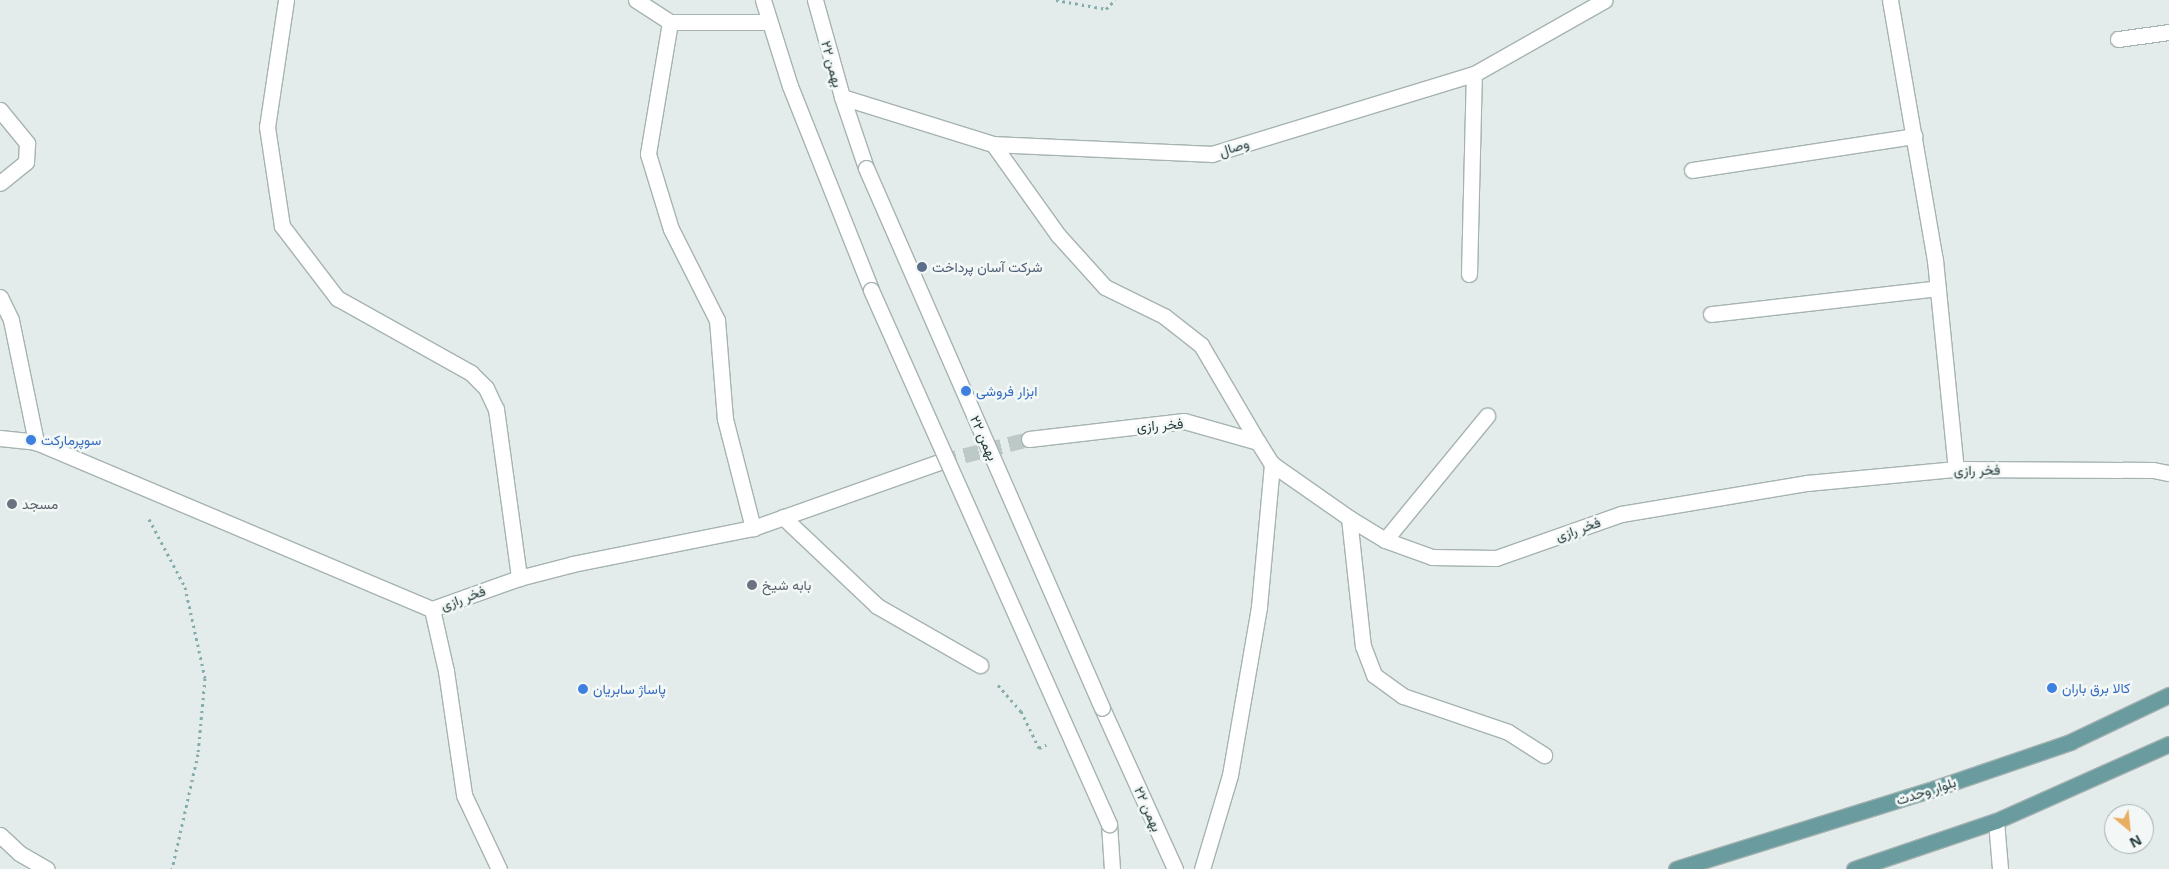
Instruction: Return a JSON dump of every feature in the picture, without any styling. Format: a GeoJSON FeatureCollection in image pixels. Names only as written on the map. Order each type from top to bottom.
{"type":"FeatureCollection","features":[{"type":"Feature","properties":{"kind":"main road","name":"بلوار وحدت"},"geometry":{"type":"LineString","coordinates":[[1676,869],[1936,788],[2070,742],[2169,695]]}},
{"type":"Feature","properties":{"kind":"main road"},"geometry":{"type":"LineString","coordinates":[[1854,869],[1996,821],[2169,744]]}},
{"type":"Feature","properties":{"kind":"street"},"geometry":{"type":"LineString","coordinates":[[286,0],[266,127],[282,226],[337,298],[471,373],[486,388],[496,409],[519,578]]}},
{"type":"Feature","properties":{"kind":"street"},"geometry":{"type":"LineString","coordinates":[[636,0],[670,22],[768,22]]}},
{"type":"Feature","properties":{"kind":"street"},"geometry":{"type":"LineString","coordinates":[[763,0],[768,22],[790,86],[871,290],[1109,824],[1112,869]]}},
{"type":"Feature","properties":{"kind":"street","name":"۲۲ بهمن"},"geometry":{"type":"LineString","coordinates":[[815,0],[842,97],[866,168],[1102,708],[1175,869]]}},
{"type":"Feature","properties":{"kind":"street","name":"وصال"},"geometry":{"type":"LineString","coordinates":[[842,97],[993,144],[1212,154],[1474,74],[1605,0]]}},
{"type":"Feature","properties":{"kind":"street"},"geometry":{"type":"LineString","coordinates":[[1890,0],[1938,288],[1956,469]]}},
{"type":"Feature","properties":{"kind":"street"},"geometry":{"type":"LineString","coordinates":[[670,22],[648,154],[671,229],[717,320],[725,419],[754,528]]}},
{"type":"Feature","properties":{"kind":"street"},"geometry":{"type":"LineString","coordinates":[[2118,39],[2169,32]]}},
{"type":"Feature","properties":{"kind":"street"},"geometry":{"type":"LineString","coordinates":[[1469,274],[1474,74]]}},
{"type":"Feature","properties":{"kind":"street"},"geometry":{"type":"LineString","coordinates":[[0,110],[27,143],[26,162],[0,183]]}},
{"type":"Feature","properties":{"kind":"street"},"geometry":{"type":"LineString","coordinates":[[1692,170],[1914,136]]}},
{"type":"Feature","properties":{"kind":"street"},"geometry":{"type":"LineString","coordinates":[[993,144],[1058,234],[1105,287],[1164,316],[1200,345],[1258,442]]}},
{"type":"Feature","properties":{"kind":"street"},"geometry":{"type":"LineString","coordinates":[[1711,314],[1938,288]]}},
{"type":"Feature","properties":{"kind":"street"},"geometry":{"type":"LineString","coordinates":[[0,297],[11,320],[36,442]]}},
{"type":"Feature","properties":{"kind":"street"},"geometry":{"type":"LineString","coordinates":[[1385,540],[1487,416]]}},
{"type":"Feature","properties":{"kind":"street","name":"فخر رازی"},"geometry":{"type":"LineString","coordinates":[[1029,439],[1184,421],[1258,442],[1272,464],[1348,518],[1385,540],[1432,557],[1496,558],[1621,514],[1807,483],[1956,469],[2154,470],[2169,473]]}},
{"type":"Feature","properties":{"kind":"street","name":"فخر رازی"},"geometry":{"type":"LineString","coordinates":[[0,438],[36,442],[432,609],[519,578],[573,564],[754,528],[942,461]]}},
{"type":"Feature","properties":{"kind":"street"},"geometry":{"type":"LineString","coordinates":[[1202,869],[1233,755],[1259,607],[1272,464]]}},
{"type":"Feature","properties":{"kind":"street"},"geometry":{"type":"LineString","coordinates":[[783,517],[877,606],[980,665]]}},
{"type":"Feature","properties":{"kind":"street"},"geometry":{"type":"LineString","coordinates":[[1348,518],[1363,646],[1374,675],[1403,696],[1508,732],[1544,755]]}},
{"type":"Feature","properties":{"kind":"street"},"geometry":{"type":"LineString","coordinates":[[432,609],[446,671],[464,795],[499,869]]}},
{"type":"Feature","properties":{"kind":"street"},"geometry":{"type":"LineString","coordinates":[[1996,821],[2000,869]]}},
{"type":"Feature","properties":{"kind":"street"},"geometry":{"type":"LineString","coordinates":[[0,835],[19,853],[47,869]]}},
{"type":"Feature","properties":{"kind":"path"},"geometry":{"type":"LineString","coordinates":[[1056,0],[1106,9],[1115,0]]}},
{"type":"Feature","properties":{"kind":"path"},"geometry":{"type":"LineString","coordinates":[[146,514],[185,587],[205,678],[198,754],[172,869]]}},
{"type":"Feature","properties":{"kind":"path"},"geometry":{"type":"LineString","coordinates":[[980,665],[1022,711]]}},
{"type":"Feature","properties":{"kind":"tunnel"},"geometry":{"type":"LineString","coordinates":[[942,461],[1029,439]]}},
{"type":"Feature","properties":{"kind":"place","name":"شرکت آسان پرداخت"},"geometry":{"type":"Point","coordinates":[922,267]}},
{"type":"Feature","properties":{"kind":"place","name":"ابزار فروشی"},"geometry":{"type":"Point","coordinates":[966,391]}},
{"type":"Feature","properties":{"kind":"place","name":"سوپرمارکت"},"geometry":{"type":"Point","coordinates":[31,440]}},
{"type":"Feature","properties":{"kind":"place","name":"مسجد"},"geometry":{"type":"Point","coordinates":[12,504]}},
{"type":"Feature","properties":{"kind":"place","name":"بابه شیخ"},"geometry":{"type":"Point","coordinates":[752,585]}},
{"type":"Feature","properties":{"kind":"place","name":"کالا برق باران"},"geometry":{"type":"Point","coordinates":[2052,688]}},
{"type":"Feature","properties":{"kind":"place","name":"پاساژ سابریان"},"geometry":{"type":"Point","coordinates":[583,689]}}]}
